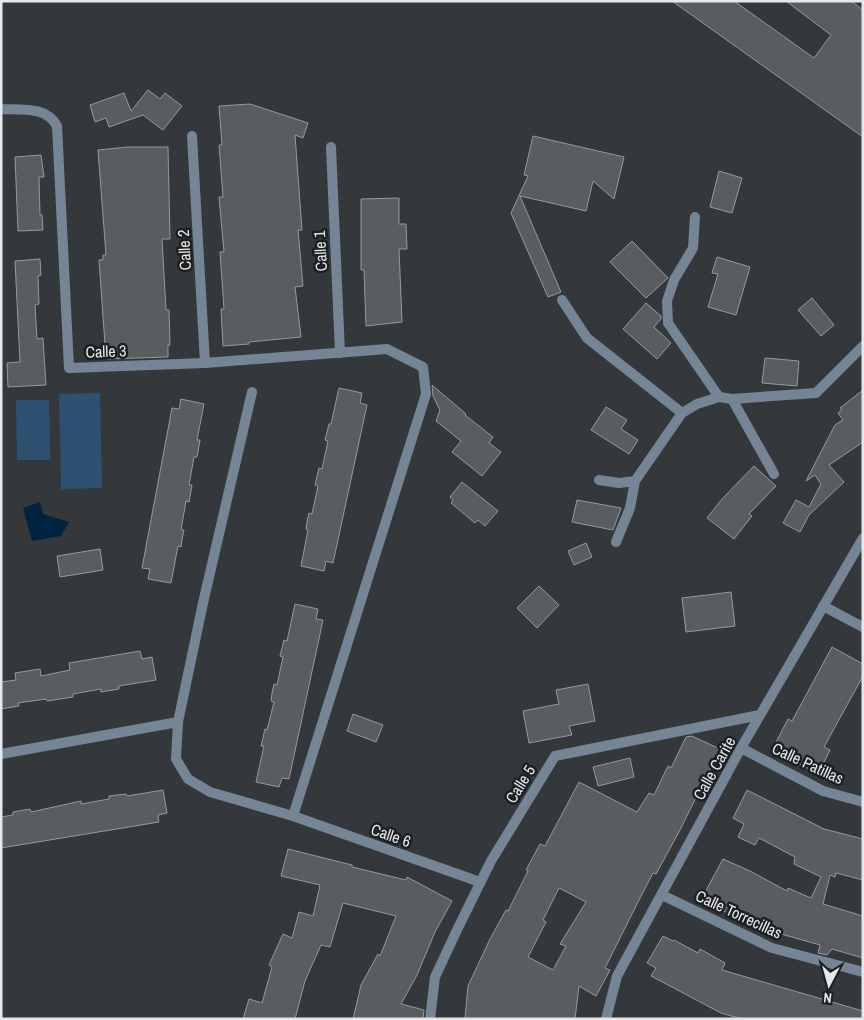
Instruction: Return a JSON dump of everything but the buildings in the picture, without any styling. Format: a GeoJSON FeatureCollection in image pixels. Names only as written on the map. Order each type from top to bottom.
{"type":"FeatureCollection","features":[{"type":"Feature","properties":{"kind":"street","name":"Calle 3"},"geometry":{"type":"LineString","coordinates":[[1,109],[38,111],[52,118],[57,126],[69,368],[205,363],[387,349],[423,367],[426,394],[293,816]]}},
{"type":"Feature","properties":{"kind":"street","name":"Calle 2"},"geometry":{"type":"LineString","coordinates":[[192,136],[205,363]]}},
{"type":"Feature","properties":{"kind":"street","name":"Calle 1"},"geometry":{"type":"LineString","coordinates":[[330,147],[340,353]]}},
{"type":"Feature","properties":{"kind":"street"},"geometry":{"type":"LineString","coordinates":[[695,217],[693,248],[674,280],[667,301],[668,323],[719,397]]}},
{"type":"Feature","properties":{"kind":"street"},"geometry":{"type":"LineString","coordinates":[[562,300],[587,338],[682,413]]}},
{"type":"Feature","properties":{"kind":"street"},"geometry":{"type":"LineString","coordinates":[[616,542],[630,508],[635,480],[682,413],[697,404],[719,397],[732,398],[816,393],[863,346]]}},
{"type":"Feature","properties":{"kind":"street","name":"Calle 6"},"geometry":{"type":"LineString","coordinates":[[252,392],[203,603],[178,722],[176,758],[188,779],[210,792],[293,816],[480,882]]}},
{"type":"Feature","properties":{"kind":"street"},"geometry":{"type":"LineString","coordinates":[[732,398],[774,474]]}},
{"type":"Feature","properties":{"kind":"street"},"geometry":{"type":"LineString","coordinates":[[599,480],[619,483],[635,480]]}},
{"type":"Feature","properties":{"kind":"street","name":"Calle Carite"},"geometry":{"type":"LineString","coordinates":[[606,1019],[617,976],[741,748],[863,538]]}},
{"type":"Feature","properties":{"kind":"street"},"geometry":{"type":"LineString","coordinates":[[823,606],[863,627]]}},
{"type":"Feature","properties":{"kind":"street","name":"Calle 5"},"geometry":{"type":"LineString","coordinates":[[430,1019],[435,977],[480,882],[491,860],[555,756],[760,715]]}},
{"type":"Feature","properties":{"kind":"street"},"geometry":{"type":"LineString","coordinates":[[1,754],[178,722]]}},
{"type":"Feature","properties":{"kind":"street","name":"Calle Patillas"},"geometry":{"type":"LineString","coordinates":[[741,748],[823,791],[863,802]]}},
{"type":"Feature","properties":{"kind":"street","name":"Calle Torrecillas"},"geometry":{"type":"LineString","coordinates":[[662,894],[772,948],[863,972]]}},
{"type":"Feature","properties":{"kind":"shaded area"},"geometry":{"type":"Polygon","coordinates":[[[100,393],[102,488],[61,489],[59,394],[100,393]]]}},
{"type":"Feature","properties":{"kind":"shaded area"},"geometry":{"type":"Polygon","coordinates":[[[16,400],[49,400],[50,460],[17,460],[16,400]]]}},
{"type":"Feature","properties":{"kind":"shaded area"},"geometry":{"type":"Polygon","coordinates":[[[40,502],[43,514],[69,522],[61,536],[32,541],[23,508],[40,502]]]}}]}
